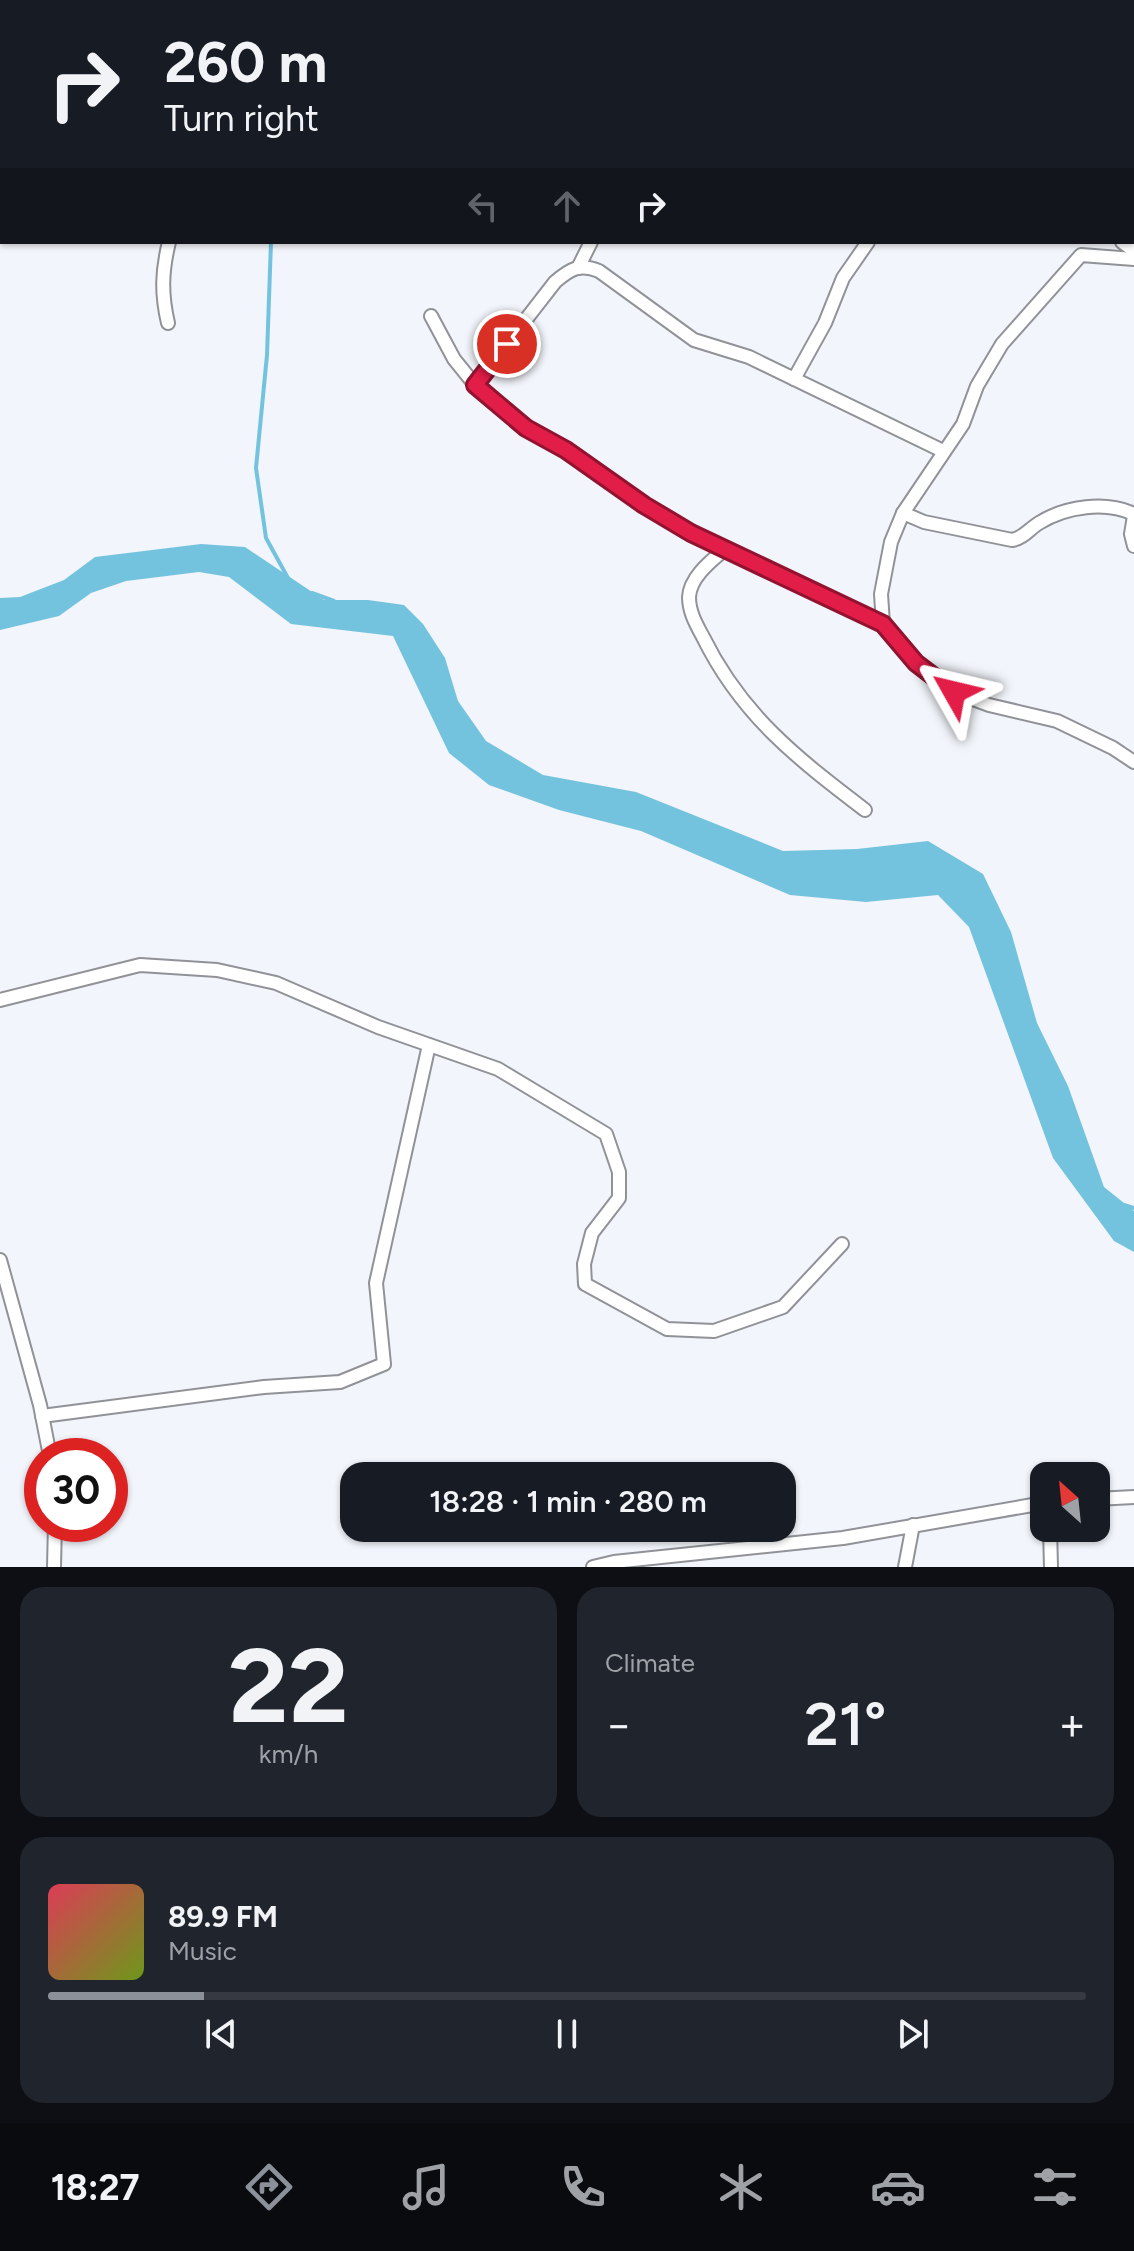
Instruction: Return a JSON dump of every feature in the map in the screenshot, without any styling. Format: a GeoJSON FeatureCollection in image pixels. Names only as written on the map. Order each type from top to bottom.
{"type":"FeatureCollection","features":[{"type":"Feature","properties":{"kind":"street"},"geometry":{"type":"LineString","coordinates":[[168,323],[162,284],[169,244]]}},
{"type":"Feature","properties":{"kind":"street"},"geometry":{"type":"LineString","coordinates":[[578,268],[590,244]]}},
{"type":"Feature","properties":{"kind":"street"},"geometry":{"type":"LineString","coordinates":[[794,379],[825,323],[843,278],[867,244]]}},
{"type":"Feature","properties":{"kind":"street"},"geometry":{"type":"LineString","coordinates":[[883,624],[881,594],[891,542],[903,513],[963,424],[977,386],[1002,344],[1080,249],[1134,259]]}},
{"type":"Feature","properties":{"kind":"street"},"geometry":{"type":"LineString","coordinates":[[475,385],[555,282],[570,269],[587,265],[694,340],[749,357],[943,451]]}},
{"type":"Feature","properties":{"kind":"street"},"geometry":{"type":"LineString","coordinates":[[431,316],[454,359],[475,385],[526,428],[566,450],[644,505],[691,533],[883,624],[916,663],[954,692],[989,705],[1057,721],[1113,748],[1134,762]]}},
{"type":"Feature","properties":{"kind":"street"},"geometry":{"type":"LineString","coordinates":[[903,513],[924,522],[1012,540],[1024,536],[1039,523],[1054,516],[1109,506],[1134,515],[1131,534],[1134,546]]}},
{"type":"Feature","properties":{"kind":"street"},"geometry":{"type":"LineString","coordinates":[[725,549],[701,570],[689,594],[692,617],[712,659],[729,684],[792,754],[865,810]]}},
{"type":"Feature","properties":{"kind":"street"},"geometry":{"type":"LineString","coordinates":[[0,1000],[140,965],[180,966],[276,983],[378,1027],[498,1069],[606,1134],[619,1172],[619,1198],[592,1233],[584,1264],[585,1284],[667,1329],[714,1331],[783,1307],[842,1244]]}},
{"type":"Feature","properties":{"kind":"street"},"geometry":{"type":"LineString","coordinates":[[42,1416],[264,1387],[340,1382],[384,1364],[376,1283],[429,1045]]}},
{"type":"Feature","properties":{"kind":"street"},"geometry":{"type":"LineString","coordinates":[[0,1260],[46,1438]]}},
{"type":"Feature","properties":{"kind":"street"},"geometry":{"type":"LineString","coordinates":[[1110,1498],[1134,1497]]}},
{"type":"Feature","properties":{"kind":"street"},"geometry":{"type":"LineString","coordinates":[[593,1567],[614,1562],[843,1538],[1030,1505]]}},
{"type":"Feature","properties":{"kind":"street"},"geometry":{"type":"LineString","coordinates":[[905,1567],[913,1525]]}},
{"type":"Feature","properties":{"kind":"street"},"geometry":{"type":"LineString","coordinates":[[54,1567],[55,1542]]}},
{"type":"Feature","properties":{"kind":"street"},"geometry":{"type":"LineString","coordinates":[[1050,1542],[1051,1567]]}},
{"type":"Feature","properties":{"kind":"water"},"geometry":{"type":"Polygon","coordinates":[[[201,544],[245,547],[324,600],[368,600],[404,605],[423,624],[445,658],[458,701],[486,741],[543,775],[636,792],[783,851],[857,849],[928,841],[983,874],[1011,932],[1037,1023],[1068,1086],[1104,1187],[1134,1211],[1134,1252],[1114,1241],[1053,1158],[969,927],[938,895],[866,902],[790,895],[641,831],[559,810],[489,785],[449,753],[393,636],[291,624],[229,577],[199,572],[126,581],[91,593],[59,616],[0,630],[0,598],[20,597],[64,580],[95,557],[201,544]]]}},
{"type":"Feature","properties":{"kind":"waterway"},"geometry":{"type":"LineString","coordinates":[[271,244],[267,355],[256,468],[266,538],[288,578]]}},
{"type":"Feature","properties":{"kind":"waterway"},"geometry":{"type":"LineString","coordinates":[[312,593],[334,601]]}},
{"type":"Feature","properties":{"kind":"waterway"},"geometry":{"type":"LineString","coordinates":[[1124,1205],[1134,1208]]}},
{"type":"Feature","properties":{"kind":"route"},"geometry":{"type":"LineString","coordinates":[[507,344],[475,385],[526,428],[566,450],[644,505],[691,533],[883,624],[916,663],[954,692]]}}]}
